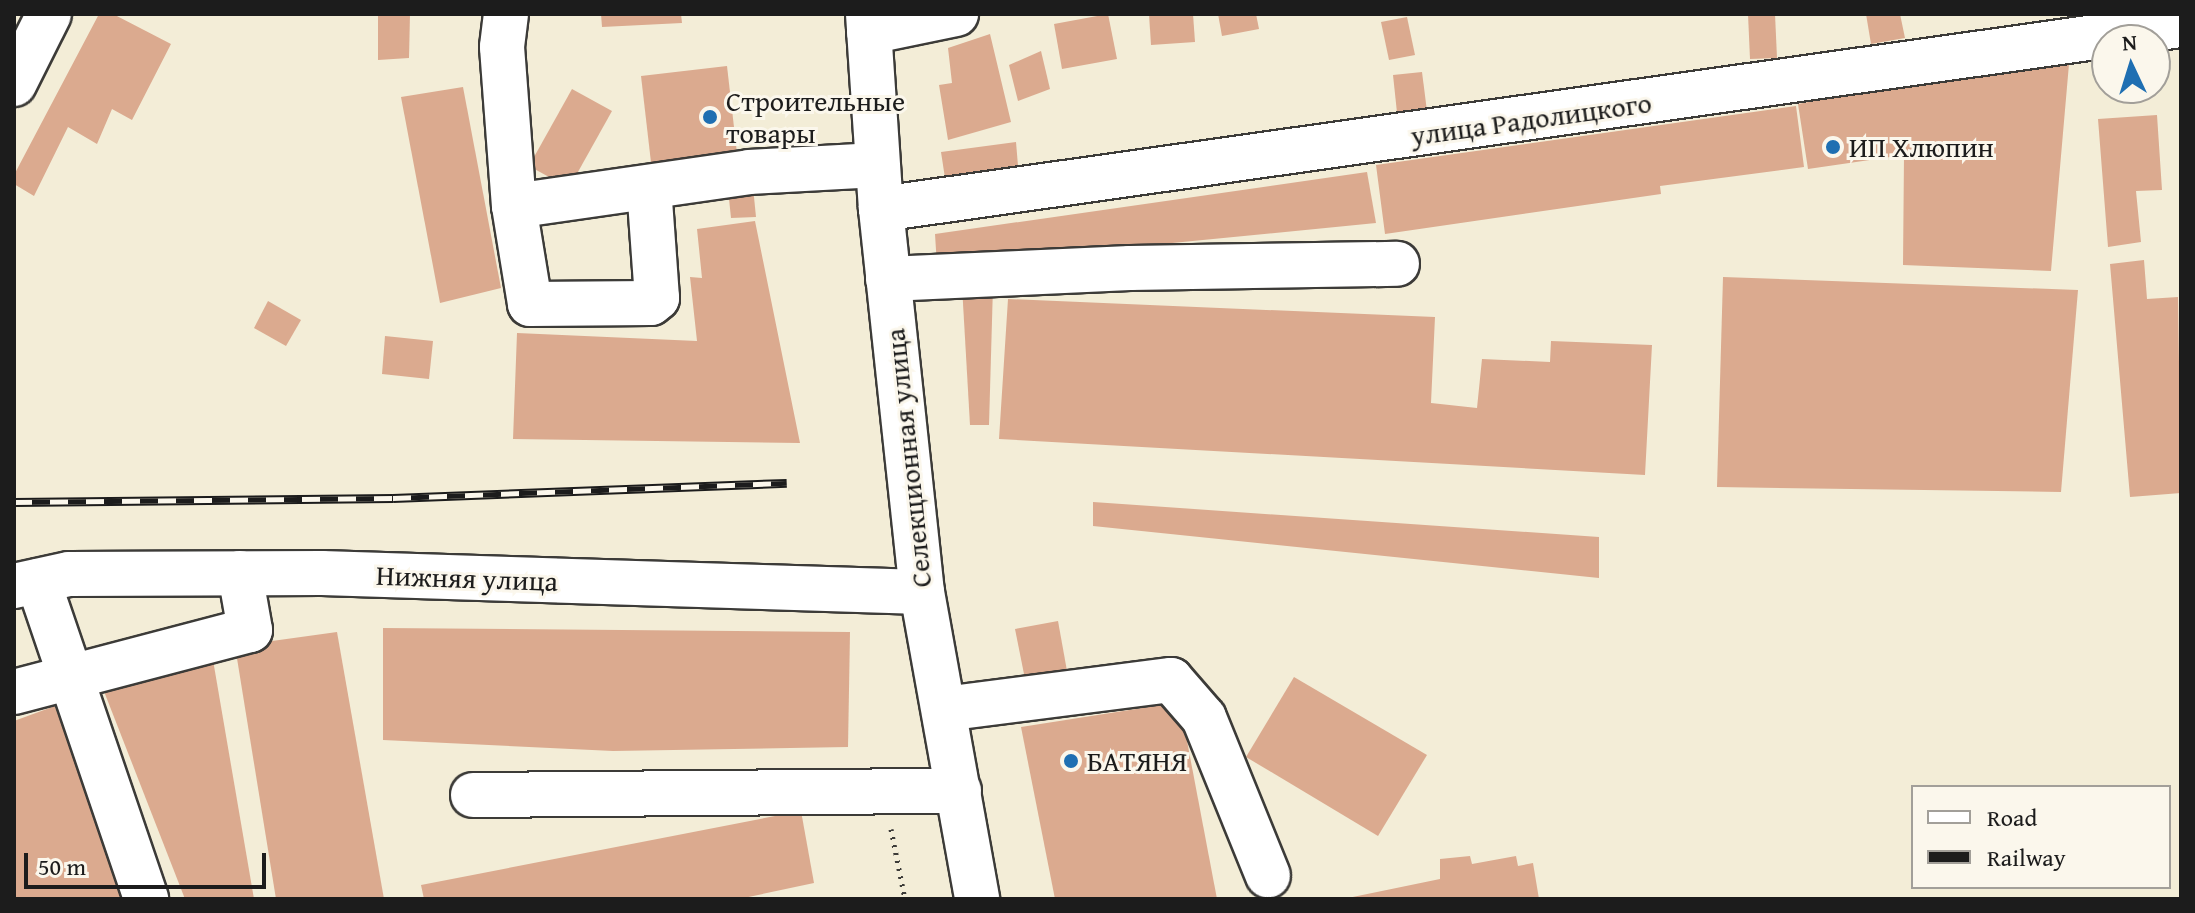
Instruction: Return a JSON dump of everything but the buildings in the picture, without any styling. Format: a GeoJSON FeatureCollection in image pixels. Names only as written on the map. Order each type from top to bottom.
{"type":"FeatureCollection","features":[{"type":"Feature","properties":{"kind":"street"},"geometry":{"type":"LineString","coordinates":[[14,84],[49,14]]}},
{"type":"Feature","properties":{"kind":"street"},"geometry":{"type":"LineString","coordinates":[[506,14],[502,47],[514,206],[530,304],[651,303],[657,298],[649,187]]}},
{"type":"Feature","properties":{"kind":"street"},"geometry":{"type":"LineString","coordinates":[[869,23],[956,14]]}},
{"type":"Feature","properties":{"kind":"street","name":"Селекционная улица"},"geometry":{"type":"LineString","coordinates":[[869,23],[881,209],[922,592],[977,899]]}},
{"type":"Feature","properties":{"kind":"street","name":"улица Радолицкого"},"geometry":{"type":"LineString","coordinates":[[881,209],[2181,25]]}},
{"type":"Feature","properties":{"kind":"street"},"geometry":{"type":"LineString","coordinates":[[514,206],[749,172],[877,165]]}},
{"type":"Feature","properties":{"kind":"street"},"geometry":{"type":"LineString","coordinates":[[888,279],[1130,268],[1397,264]]}},
{"type":"Feature","properties":{"kind":"street"},"geometry":{"type":"LineString","coordinates":[[14,692],[250,630],[240,573]]}},
{"type":"Feature","properties":{"kind":"street","name":"Нижняя улица"},"geometry":{"type":"LineString","coordinates":[[26,583],[69,574],[240,573],[922,592]]}},
{"type":"Feature","properties":{"kind":"street"},"geometry":{"type":"LineString","coordinates":[[26,583],[71,677],[146,899]]}},
{"type":"Feature","properties":{"kind":"street"},"geometry":{"type":"LineString","coordinates":[[944,709],[1171,680],[1204,718],[1268,876]]}},
{"type":"Feature","properties":{"kind":"street"},"geometry":{"type":"LineString","coordinates":[[473,795],[959,791]]}},
{"type":"Feature","properties":{"kind":"path"},"geometry":{"type":"LineString","coordinates":[[884,792],[905,899]]}},
{"type":"Feature","properties":{"kind":"railway"},"geometry":{"type":"LineString","coordinates":[[14,502],[393,498],[787,483]]}},
{"type":"Feature","properties":{"kind":"place","name":"Строительные товары"},"geometry":{"type":"Point","coordinates":[710,117]}},
{"type":"Feature","properties":{"kind":"place","name":"ИП Хлюпин"},"geometry":{"type":"Point","coordinates":[1833,147]}},
{"type":"Feature","properties":{"kind":"place","name":"БАТЯНЯ"},"geometry":{"type":"Point","coordinates":[1071,761]}}]}
